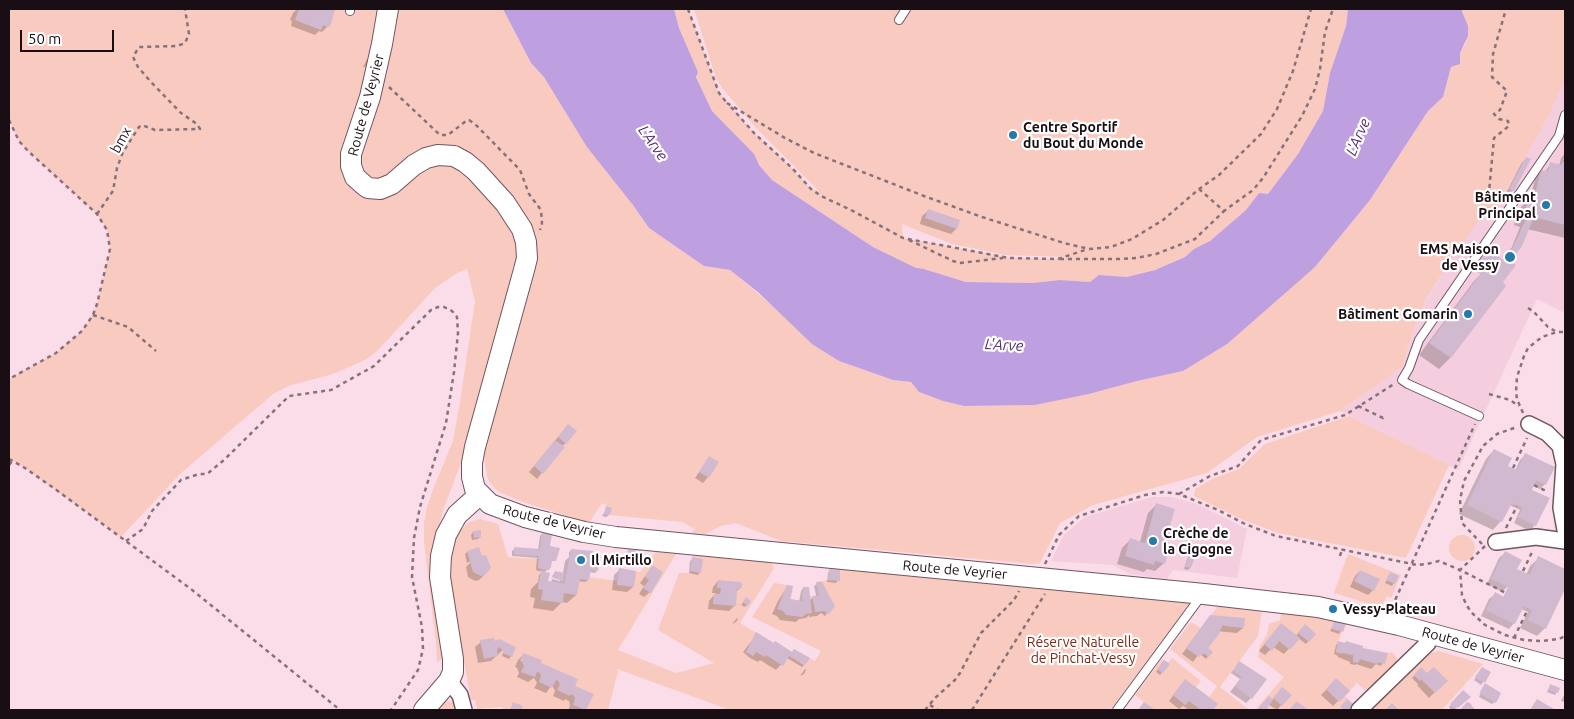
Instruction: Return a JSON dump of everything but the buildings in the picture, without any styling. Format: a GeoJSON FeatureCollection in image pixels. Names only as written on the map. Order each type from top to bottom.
{"type":"FeatureCollection","features":[{"type":"Feature","properties":{"kind":"main road","name":"Route de Veyrier"},"geometry":{"type":"LineString","coordinates":[[388,9],[372,90],[352,154],[352,166],[356,176],[368,188],[384,188],[426,158],[438,155],[454,156],[476,170],[505,203],[522,229],[526,242],[527,258],[474,455],[473,485],[479,495],[490,504],[519,515],[584,532],[616,537],[1050,573],[1318,607],[1431,634],[1565,670]]}},
{"type":"Feature","properties":{"kind":"main road"},"geometry":{"type":"LineString","coordinates":[[424,710],[449,681],[453,672],[453,659],[442,589],[441,556],[446,535],[462,509],[479,495]]}},
{"type":"Feature","properties":{"kind":"street"},"geometry":{"type":"LineString","coordinates":[[1531,425],[1547,433],[1565,436]]}},
{"type":"Feature","properties":{"kind":"street"},"geometry":{"type":"LineString","coordinates":[[1537,537],[1550,530],[1560,515],[1561,508],[1565,460],[1560,446],[1547,433]]}},
{"type":"Feature","properties":{"kind":"street"},"geometry":{"type":"LineString","coordinates":[[1561,508],[1565,530]]}},
{"type":"Feature","properties":{"kind":"street"},"geometry":{"type":"LineString","coordinates":[[1493,543],[1537,537],[1565,541]]}},
{"type":"Feature","properties":{"kind":"street"},"geometry":{"type":"LineString","coordinates":[[1359,710],[1428,643],[1431,634]]}},
{"type":"Feature","properties":{"kind":"street"},"geometry":{"type":"LineString","coordinates":[[449,681],[460,695],[464,710]]}},
{"type":"Feature","properties":{"kind":"lane"},"geometry":{"type":"LineString","coordinates":[[899,20],[906,9]]}},
{"type":"Feature","properties":{"kind":"lane"},"geometry":{"type":"LineString","coordinates":[[1479,416],[1402,380],[1409,368],[1419,340],[1559,136],[1565,115]]}},
{"type":"Feature","properties":{"kind":"lane"},"geometry":{"type":"LineString","coordinates":[[1117,710],[1204,594]]}},
{"type":"Feature","properties":{"kind":"path","name":"bmx"},"geometry":{"type":"LineString","coordinates":[[97,214],[114,191],[123,152],[139,127],[142,125],[155,130],[200,129],[197,124],[181,113],[138,67],[134,57],[139,47],[178,46],[185,42],[189,34],[185,9]]}},
{"type":"Feature","properties":{"kind":"path"},"geometry":{"type":"LineString","coordinates":[[688,9],[719,93],[754,133],[792,168],[811,189],[903,238],[953,261],[960,262],[1009,258],[1136,258],[1156,254],[1195,239],[1224,211],[1253,190],[1263,178],[1302,116],[1315,89],[1325,32],[1333,9]]}},
{"type":"Feature","properties":{"kind":"path"},"geometry":{"type":"LineString","coordinates":[[1058,259],[1089,249],[1111,247],[1146,232],[1219,175],[1251,145],[1272,118],[1293,71],[1311,9]]}},
{"type":"Feature","properties":{"kind":"path"},"geometry":{"type":"LineString","coordinates":[[1487,213],[1494,138],[1509,126],[1508,121],[1494,114],[1500,110],[1507,91],[1492,77],[1493,54],[1506,9]]}},
{"type":"Feature","properties":{"kind":"path"},"geometry":{"type":"LineString","coordinates":[[728,103],[785,138],[832,161],[982,217],[1089,249]]}},
{"type":"Feature","properties":{"kind":"path"},"geometry":{"type":"LineString","coordinates":[[9,120],[19,141],[28,151],[97,214],[107,230],[110,249],[110,256],[97,304],[93,315],[82,331],[68,344],[40,363],[9,379]]}},
{"type":"Feature","properties":{"kind":"path"},"geometry":{"type":"LineString","coordinates":[[1199,189],[1224,211]]}},
{"type":"Feature","properties":{"kind":"path"},"geometry":{"type":"LineString","coordinates":[[903,238],[1009,258]]}},
{"type":"Feature","properties":{"kind":"path"},"geometry":{"type":"LineString","coordinates":[[126,541],[143,529],[152,511],[181,480],[199,474],[207,474],[224,460],[289,396],[331,390],[374,366],[431,310],[444,308],[452,311],[457,317],[458,333],[446,423],[420,507],[414,538],[412,577],[422,627],[423,649],[418,670],[391,710]]}},
{"type":"Feature","properties":{"kind":"path"},"geometry":{"type":"LineString","coordinates":[[1528,308],[1548,327],[1557,332]]}},
{"type":"Feature","properties":{"kind":"path"},"geometry":{"type":"LineString","coordinates":[[93,315],[128,326],[156,351]]}},
{"type":"Feature","properties":{"kind":"path"},"geometry":{"type":"LineString","coordinates":[[1531,425],[1520,407],[1516,392],[1517,378],[1524,356],[1535,341],[1548,334],[1565,332]]}},
{"type":"Feature","properties":{"kind":"path"},"geometry":{"type":"LineString","coordinates":[[1179,494],[1210,476],[1238,466],[1261,440],[1345,415],[1402,380]]}},
{"type":"Feature","properties":{"kind":"path"},"geometry":{"type":"LineString","coordinates":[[1489,394],[1510,400],[1520,407]]}},
{"type":"Feature","properties":{"kind":"path"},"geometry":{"type":"LineString","coordinates":[[1357,406],[1383,418],[1385,416]]}},
{"type":"Feature","properties":{"kind":"path"},"geometry":{"type":"LineString","coordinates":[[1390,611],[1479,416]]}},
{"type":"Feature","properties":{"kind":"path"},"geometry":{"type":"LineString","coordinates":[[1513,468],[1531,425]]}},
{"type":"Feature","properties":{"kind":"path"},"geometry":{"type":"LineString","coordinates":[[1493,543],[1462,523],[1460,500],[1464,481],[1483,446],[1490,438],[1506,430],[1531,425]]}},
{"type":"Feature","properties":{"kind":"path"},"geometry":{"type":"LineString","coordinates":[[9,458],[48,483],[191,589],[340,710]]}},
{"type":"Feature","properties":{"kind":"path"},"geometry":{"type":"LineString","coordinates":[[9,465],[13,460]]}},
{"type":"Feature","properties":{"kind":"path"},"geometry":{"type":"LineString","coordinates":[[972,710],[1050,573],[1046,562],[1060,534],[1079,516],[1145,495],[1163,492],[1179,494],[1276,536],[1412,564],[1422,565],[1439,561],[1506,593]]}},
{"type":"Feature","properties":{"kind":"path"},"geometry":{"type":"LineString","coordinates":[[1460,570],[1493,543],[1517,506]]}},
{"type":"Feature","properties":{"kind":"path"},"geometry":{"type":"LineString","coordinates":[[1522,571],[1537,537]]}},
{"type":"Feature","properties":{"kind":"path"},"geometry":{"type":"LineString","coordinates":[[1340,556],[1342,549]]}},
{"type":"Feature","properties":{"kind":"path"},"geometry":{"type":"LineString","coordinates":[[1460,570],[1462,595],[1471,612],[1485,625],[1514,638],[1541,641],[1560,639],[1565,636]]}},
{"type":"Feature","properties":{"kind":"path"},"geometry":{"type":"LineString","coordinates":[[925,710],[955,680],[981,633],[1014,600],[1022,586]]}},
{"type":"Feature","properties":{"kind":"path"},"geometry":{"type":"LineString","coordinates":[[1514,638],[1528,609]]}},
{"type":"Feature","properties":{"kind":"path"},"geometry":{"type":"LineString","coordinates":[[930,705],[938,710]]}},
{"type":"Feature","properties":{"kind":"shaded area","name":"EMS Maison de Vessy"},"geometry":{"type":"Polygon","coordinates":[[[1565,79],[1565,313],[1537,299],[1458,470],[1340,411],[1402,367],[1414,329],[1427,298],[1481,215],[1492,215],[1549,116],[1565,79]]]}},
{"type":"Feature","properties":{"kind":"shaded area","name":"Crèche de la Cigogne"},"geometry":{"type":"Polygon","coordinates":[[[1152,497],[1171,497],[1197,504],[1247,529],[1237,578],[1173,570],[1167,579],[1130,574],[1113,565],[1051,561],[1064,535],[1085,517],[1152,497]]]}},
{"type":"Feature","properties":{"kind":"green space"},"geometry":{"type":"Polygon","coordinates":[[[9,9],[503,9],[531,63],[544,77],[649,228],[704,266],[730,270],[839,361],[893,380],[911,382],[919,392],[964,406],[1035,405],[1183,371],[1315,267],[1370,200],[1428,111],[1443,97],[1451,67],[1460,64],[1460,53],[1466,43],[1468,26],[1461,9],[1565,9],[1565,79],[1549,116],[1492,215],[1481,216],[1427,297],[1402,367],[1340,411],[1257,437],[1207,473],[1093,505],[1060,523],[1040,563],[1033,564],[781,541],[736,523],[721,526],[705,534],[692,533],[695,529],[682,522],[610,515],[611,508],[602,503],[589,523],[520,501],[499,492],[490,483],[487,476],[484,457],[486,447],[468,445],[443,510],[431,559],[444,653],[442,659],[437,662],[424,542],[424,523],[433,489],[453,441],[460,402],[475,301],[467,269],[457,273],[435,288],[379,349],[367,359],[333,374],[291,385],[273,394],[180,474],[121,537],[14,461],[9,467],[9,379],[56,353],[82,331],[93,315],[97,304],[110,249],[107,230],[97,214],[28,151],[19,141],[9,120],[9,9]]]}},
{"type":"Feature","properties":{"kind":"green space","name":"Centre Sportif du Bout du Monde"},"geometry":{"type":"Polygon","coordinates":[[[674,9],[688,9],[719,93],[754,133],[792,168],[811,189],[819,191],[756,128],[723,89],[716,78],[694,9],[1348,9],[1346,26],[1330,73],[1323,111],[1298,154],[1268,194],[1259,193],[1246,210],[1210,241],[1194,249],[1185,257],[1155,270],[1127,277],[1099,275],[1090,282],[1060,280],[1033,283],[966,282],[925,269],[916,269],[873,247],[772,180],[759,165],[753,154],[712,111],[696,76],[698,72],[679,28],[674,9]],[[902,224],[903,238],[1009,258],[1058,259],[1071,257],[1006,255],[952,244],[902,224]]]}},
{"type":"Feature","properties":{"kind":"green space"},"geometry":{"type":"Polygon","coordinates":[[[1349,416],[1449,465],[1406,558],[1278,533],[1241,519],[1194,496],[1195,489],[1212,479],[1239,469],[1265,444],[1349,416]]]}},
{"type":"Feature","properties":{"kind":"green space","name":"Réserve Naturelle de Pinchat-Vessy"},"geometry":{"type":"Polygon","coordinates":[[[480,519],[498,524],[508,557],[539,559],[538,568],[541,569],[538,588],[543,590],[541,600],[562,603],[564,593],[577,595],[580,579],[589,580],[589,577],[617,581],[619,568],[640,572],[656,552],[676,554],[618,650],[676,673],[714,663],[658,630],[679,573],[690,573],[693,555],[771,562],[774,568],[740,623],[773,643],[775,641],[792,652],[794,649],[815,661],[821,651],[752,617],[774,583],[793,586],[791,599],[801,601],[802,597],[819,596],[816,582],[828,580],[830,567],[1190,603],[1110,710],[730,710],[617,669],[608,710],[507,710],[501,707],[477,709],[475,700],[471,700],[449,578],[451,540],[469,522],[480,519]]]}},
{"type":"Feature","properties":{"kind":"green space"},"geometry":{"type":"Polygon","coordinates":[[[1462,535],[1471,539],[1475,548],[1471,557],[1462,561],[1453,557],[1449,548],[1453,539],[1462,535]]]}},
{"type":"Feature","properties":{"kind":"green space"},"geometry":{"type":"Polygon","coordinates":[[[1348,554],[1401,575],[1391,598],[1387,596],[1383,604],[1377,606],[1334,593],[1348,554]]]}},
{"type":"Feature","properties":{"kind":"green space"},"geometry":{"type":"Polygon","coordinates":[[[1219,605],[1262,610],[1258,636],[1220,687],[1249,710],[1138,710],[1144,702],[1135,695],[1162,659],[1168,663],[1172,658],[1201,681],[1196,687],[1209,697],[1217,686],[1170,649],[1191,622],[1201,628],[1219,605]]]}},
{"type":"Feature","properties":{"kind":"green space"},"geometry":{"type":"Polygon","coordinates":[[[1281,612],[1334,620],[1346,624],[1338,641],[1336,652],[1342,654],[1343,652],[1377,664],[1378,662],[1384,664],[1388,653],[1393,652],[1399,663],[1368,693],[1357,683],[1345,696],[1356,706],[1352,710],[1255,710],[1284,677],[1258,657],[1260,645],[1267,635],[1269,624],[1280,620],[1281,612]]]}},
{"type":"Feature","properties":{"kind":"green space"},"geometry":{"type":"Polygon","coordinates":[[[1439,651],[1483,664],[1442,710],[1369,710],[1424,655],[1439,651]]]}},
{"type":"Feature","properties":{"kind":"green space"},"geometry":{"type":"Polygon","coordinates":[[[445,700],[454,703],[458,710],[430,710],[445,700]]]}},
{"type":"Feature","properties":{"kind":"water","name":"L'Arve"},"geometry":{"type":"Polygon","coordinates":[[[503,9],[674,9],[679,28],[698,72],[696,77],[712,111],[754,154],[759,165],[772,180],[873,247],[916,268],[966,282],[1033,283],[1060,280],[1090,282],[1099,275],[1127,277],[1155,270],[1185,257],[1194,249],[1210,241],[1246,210],[1259,193],[1268,194],[1298,154],[1323,111],[1330,73],[1346,26],[1348,9],[1461,9],[1468,26],[1468,36],[1460,53],[1460,64],[1451,67],[1443,97],[1428,111],[1370,200],[1315,267],[1227,344],[1183,371],[1089,394],[1035,405],[964,406],[919,392],[911,382],[893,380],[839,361],[812,344],[759,293],[730,270],[704,266],[649,228],[587,147],[544,77],[531,63],[503,9]]]}},
{"type":"Feature","properties":{"kind":"place","name":"Centre Sportif du Bout du Monde"},"geometry":{"type":"Point","coordinates":[1013,135]}},
{"type":"Feature","properties":{"kind":"place","name":"Bâtiment Principal"},"geometry":{"type":"Point","coordinates":[1546,205]}},
{"type":"Feature","properties":{"kind":"place","name":"EMS Maison de Vessy"},"geometry":{"type":"Point","coordinates":[1510,257]}},
{"type":"Feature","properties":{"kind":"place","name":"Bâtiment Gomarin"},"geometry":{"type":"Point","coordinates":[1468,314]}},
{"type":"Feature","properties":{"kind":"place","name":"Crèche de la Cigogne"},"geometry":{"type":"Point","coordinates":[1153,541]}},
{"type":"Feature","properties":{"kind":"place","name":"Il Mirtillo"},"geometry":{"type":"Point","coordinates":[581,560]}},
{"type":"Feature","properties":{"kind":"place","name":"Vessy-Plateau"},"geometry":{"type":"Point","coordinates":[1333,609]}}]}
